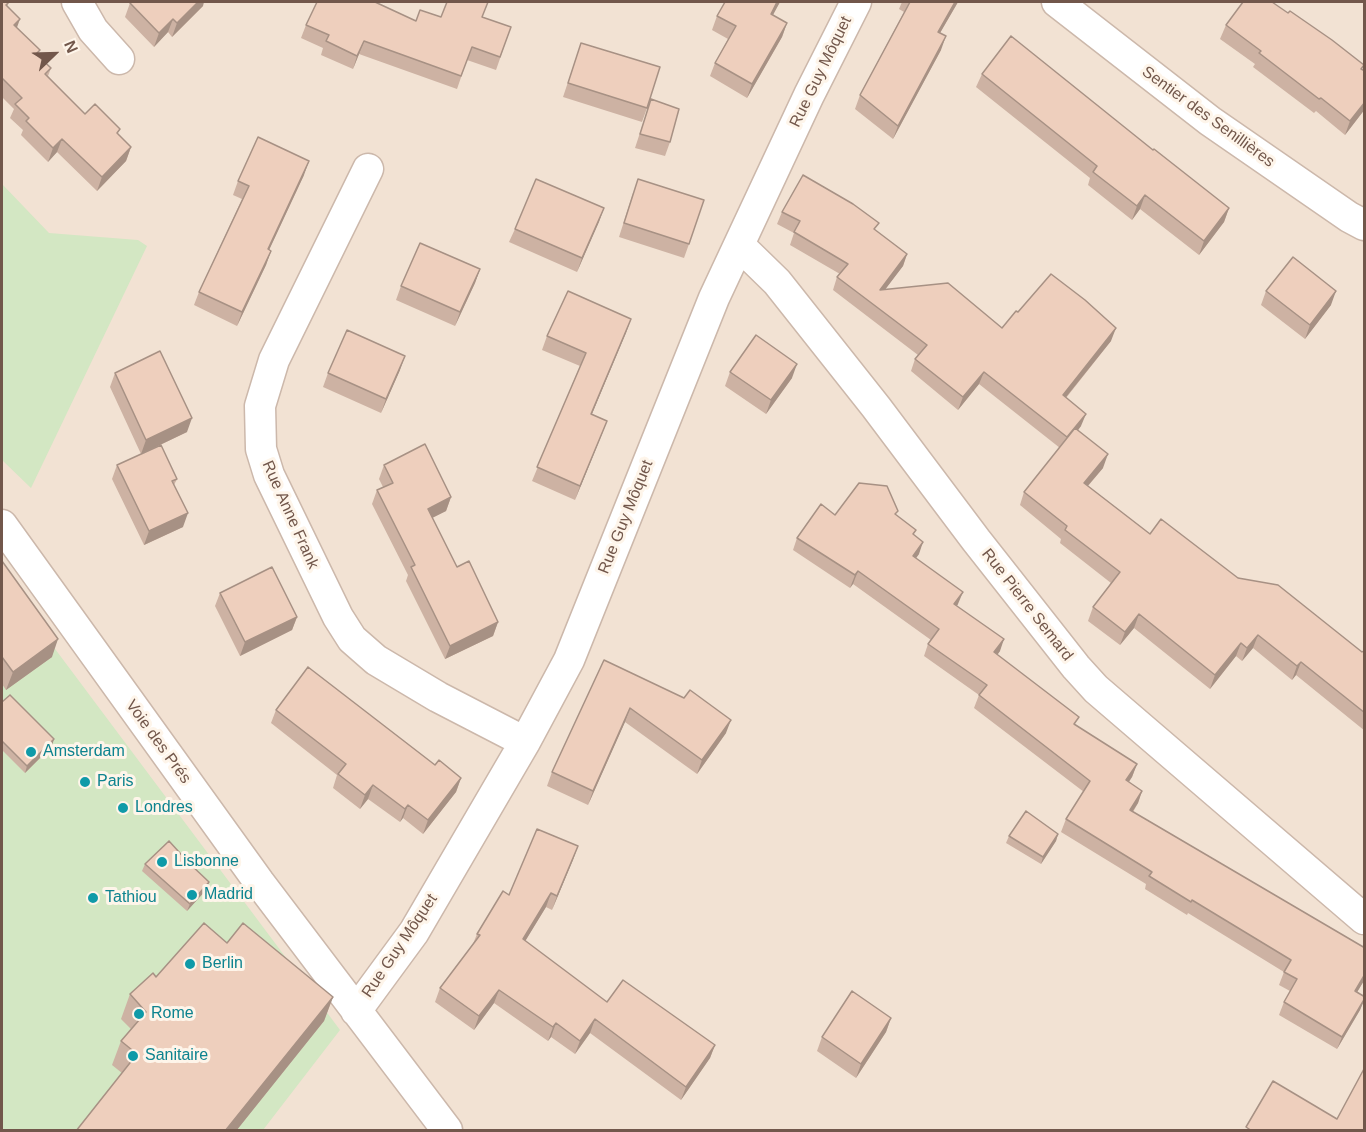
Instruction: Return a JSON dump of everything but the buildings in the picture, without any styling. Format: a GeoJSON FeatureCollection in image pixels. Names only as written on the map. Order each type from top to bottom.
{"type":"FeatureCollection","features":[{"type":"Feature","properties":{"kind":"street"},"geometry":{"type":"LineString","coordinates":[[77,2],[93,30],[119,59]]}},
{"type":"Feature","properties":{"kind":"street","name":"Rue Guy Môquet"},"geometry":{"type":"LineString","coordinates":[[356,1011],[414,932],[525,742],[569,660],[710,309],[809,95],[856,2]]}},
{"type":"Feature","properties":{"kind":"street","name":"Sentier des Senillières"},"geometry":{"type":"LineString","coordinates":[[1057,2],[1210,121],[1349,217],[1365,225]]}},
{"type":"Feature","properties":{"kind":"street","name":"Rue Anne Frank"},"geometry":{"type":"LineString","coordinates":[[368,169],[274,360],[260,406],[261,448],[269,475],[338,617],[352,639],[376,660],[438,697],[525,742]]}},
{"type":"Feature","properties":{"kind":"street","name":"Rue Pierre Semard"},"geometry":{"type":"LineString","coordinates":[[738,245],[777,282],[876,407],[983,549],[1096,689],[1365,919]]}},
{"type":"Feature","properties":{"kind":"street","name":"Voie des Prés"},"geometry":{"type":"LineString","coordinates":[[2,525],[259,882],[447,1131]]}},
{"type":"Feature","properties":{"kind":"shaded area"},"geometry":{"type":"Polygon","coordinates":[[[2,2],[1364,2],[1364,1130],[2,1130],[2,2]]]}},
{"type":"Feature","properties":{"kind":"green space"},"geometry":{"type":"Polygon","coordinates":[[[2,184],[49,233],[138,240],[147,246],[31,488],[2,460],[2,184]]]}},
{"type":"Feature","properties":{"kind":"green space"},"geometry":{"type":"Polygon","coordinates":[[[2,578],[340,1030],[263,1130],[2,1130],[2,578]]]}},
{"type":"Feature","properties":{"kind":"place","name":"Amsterdam"},"geometry":{"type":"Point","coordinates":[31,752]}},
{"type":"Feature","properties":{"kind":"place","name":"Paris"},"geometry":{"type":"Point","coordinates":[85,782]}},
{"type":"Feature","properties":{"kind":"place","name":"Londres"},"geometry":{"type":"Point","coordinates":[123,808]}},
{"type":"Feature","properties":{"kind":"place","name":"Lisbonne"},"geometry":{"type":"Point","coordinates":[162,862]}},
{"type":"Feature","properties":{"kind":"place","name":"Madrid"},"geometry":{"type":"Point","coordinates":[192,895]}},
{"type":"Feature","properties":{"kind":"place","name":"Tathiou"},"geometry":{"type":"Point","coordinates":[93,898]}},
{"type":"Feature","properties":{"kind":"place","name":"Berlin"},"geometry":{"type":"Point","coordinates":[190,964]}},
{"type":"Feature","properties":{"kind":"place","name":"Rome"},"geometry":{"type":"Point","coordinates":[139,1014]}},
{"type":"Feature","properties":{"kind":"place","name":"Sanitaire"},"geometry":{"type":"Point","coordinates":[133,1056]}}]}
